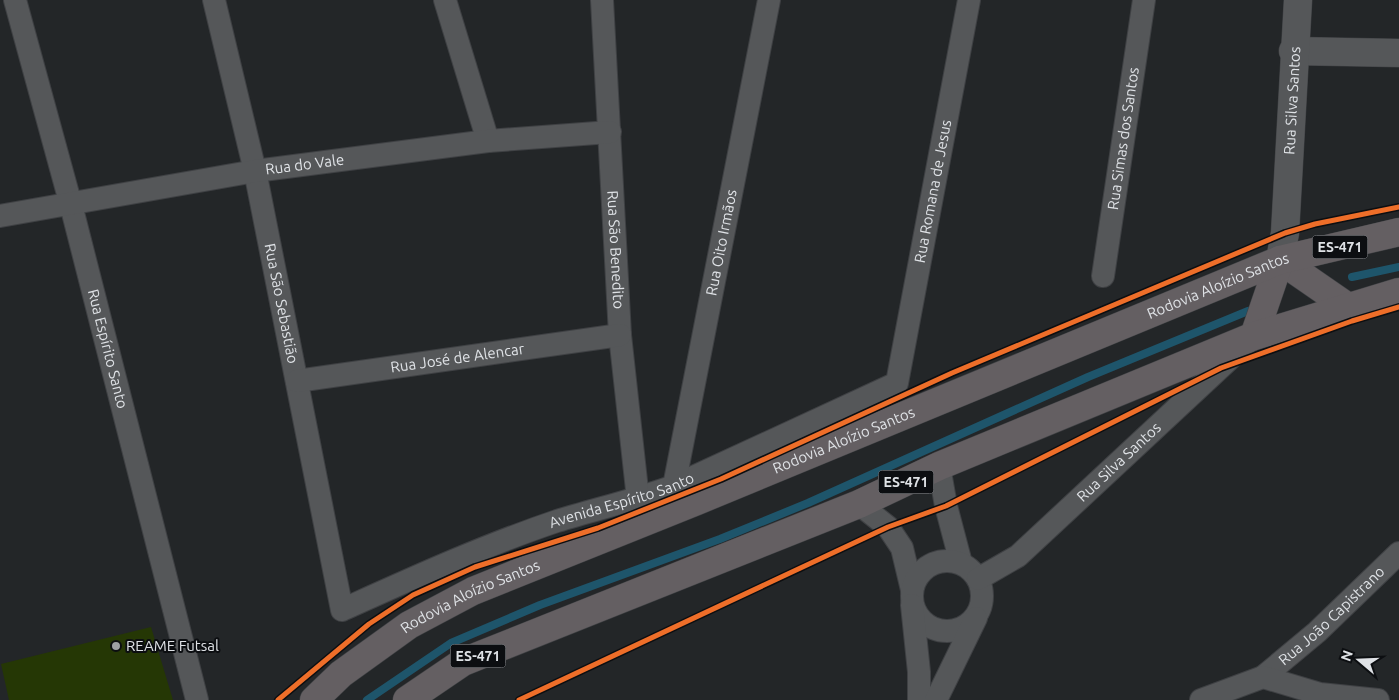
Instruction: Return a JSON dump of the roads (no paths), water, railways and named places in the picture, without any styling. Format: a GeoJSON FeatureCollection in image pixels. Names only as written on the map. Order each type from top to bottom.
{"type":"FeatureCollection","features":[{"type":"Feature","properties":{"kind":"main road","name":"Rodovia Aloízio Santos"},"geometry":{"type":"LineString","coordinates":[[314,700],[341,674],[409,625],[473,591],[697,501],[1280,260],[1399,232]]}},
{"type":"Feature","properties":{"kind":"main road"},"geometry":{"type":"LineString","coordinates":[[1254,336],[1280,260],[1348,307]]}},
{"type":"Feature","properties":{"kind":"main road","name":"ES-471"},"geometry":{"type":"LineString","coordinates":[[407,700],[463,662],[859,504],[939,466],[1254,336],[1399,292]]}},
{"type":"Feature","properties":{"kind":"street","name":"Rua Espírito Santo"},"geometry":{"type":"LineString","coordinates":[[15,0],[71,205],[197,700]]}},
{"type":"Feature","properties":{"kind":"street","name":"Rua São Sebastião"},"geometry":{"type":"LineString","coordinates":[[214,0],[255,171],[342,610]]}},
{"type":"Feature","properties":{"kind":"street"},"geometry":{"type":"LineString","coordinates":[[444,0],[488,141]]}},
{"type":"Feature","properties":{"kind":"street","name":"Rua São Benedito"},"geometry":{"type":"LineString","coordinates":[[602,0],[620,335],[638,499]]}},
{"type":"Feature","properties":{"kind":"street","name":"Rua Oito Irmãos"},"geometry":{"type":"LineString","coordinates":[[674,486],[769,0]]}},
{"type":"Feature","properties":{"kind":"street","name":"Rua Romana de Jesus"},"geometry":{"type":"LineString","coordinates":[[896,383],[969,0]]}},
{"type":"Feature","properties":{"kind":"street","name":"Rua Simas dos Santos"},"geometry":{"type":"LineString","coordinates":[[1103,276],[1144,0]]}},
{"type":"Feature","properties":{"kind":"street","name":"Rua Silva Santos"},"geometry":{"type":"LineString","coordinates":[[1280,260],[1285,233],[1298,0]]}},
{"type":"Feature","properties":{"kind":"street"},"geometry":{"type":"LineString","coordinates":[[1294,50],[1399,52]]}},
{"type":"Feature","properties":{"kind":"street","name":"Rua do Vale"},"geometry":{"type":"LineString","coordinates":[[0,216],[71,205],[255,171],[488,141],[610,132]]}},
{"type":"Feature","properties":{"kind":"street","name":"Rua José de Alencar"},"geometry":{"type":"LineString","coordinates":[[297,381],[620,335]]}},
{"type":"Feature","properties":{"kind":"street","name":"Rua Silva Santos"},"geometry":{"type":"LineString","coordinates":[[978,580],[1018,556],[1254,336]]}},
{"type":"Feature","properties":{"kind":"street","name":"Avenida Espírito Santo"},"geometry":{"type":"LineString","coordinates":[[342,610],[464,556],[557,521],[638,499],[674,486],[896,383]]}},
{"type":"Feature","properties":{"kind":"street"},"geometry":{"type":"LineString","coordinates":[[939,466],[946,506],[961,563]]}},
{"type":"Feature","properties":{"kind":"street"},"geometry":{"type":"LineString","coordinates":[[859,504],[888,527],[902,548],[912,596],[919,700]]}},
{"type":"Feature","properties":{"kind":"street","name":"Rua João Capistrano"},"geometry":{"type":"LineString","coordinates":[[1201,700],[1263,677],[1317,632],[1399,553]]}},
{"type":"Feature","properties":{"kind":"street"},"geometry":{"type":"LineString","coordinates":[[936,700],[978,613],[982,590],[971,570],[961,563],[951,560],[930,564],[921,571],[912,596],[921,621],[940,631],[962,628],[978,613]]}},
{"type":"Feature","properties":{"kind":"street"},"geometry":{"type":"LineString","coordinates":[[1263,677],[1319,697],[1378,700]]}},
{"type":"Feature","properties":{"kind":"waterway"},"geometry":{"type":"LineString","coordinates":[[1352,277],[1399,267]]}},
{"type":"Feature","properties":{"kind":"waterway"},"geometry":{"type":"LineString","coordinates":[[367,700],[451,643],[540,605],[720,539],[808,503],[1088,377],[1248,311]]}},
{"type":"Feature","properties":{"kind":"place","name":"REAME Futsal"},"geometry":{"type":"Point","coordinates":[116,646]}}]}
